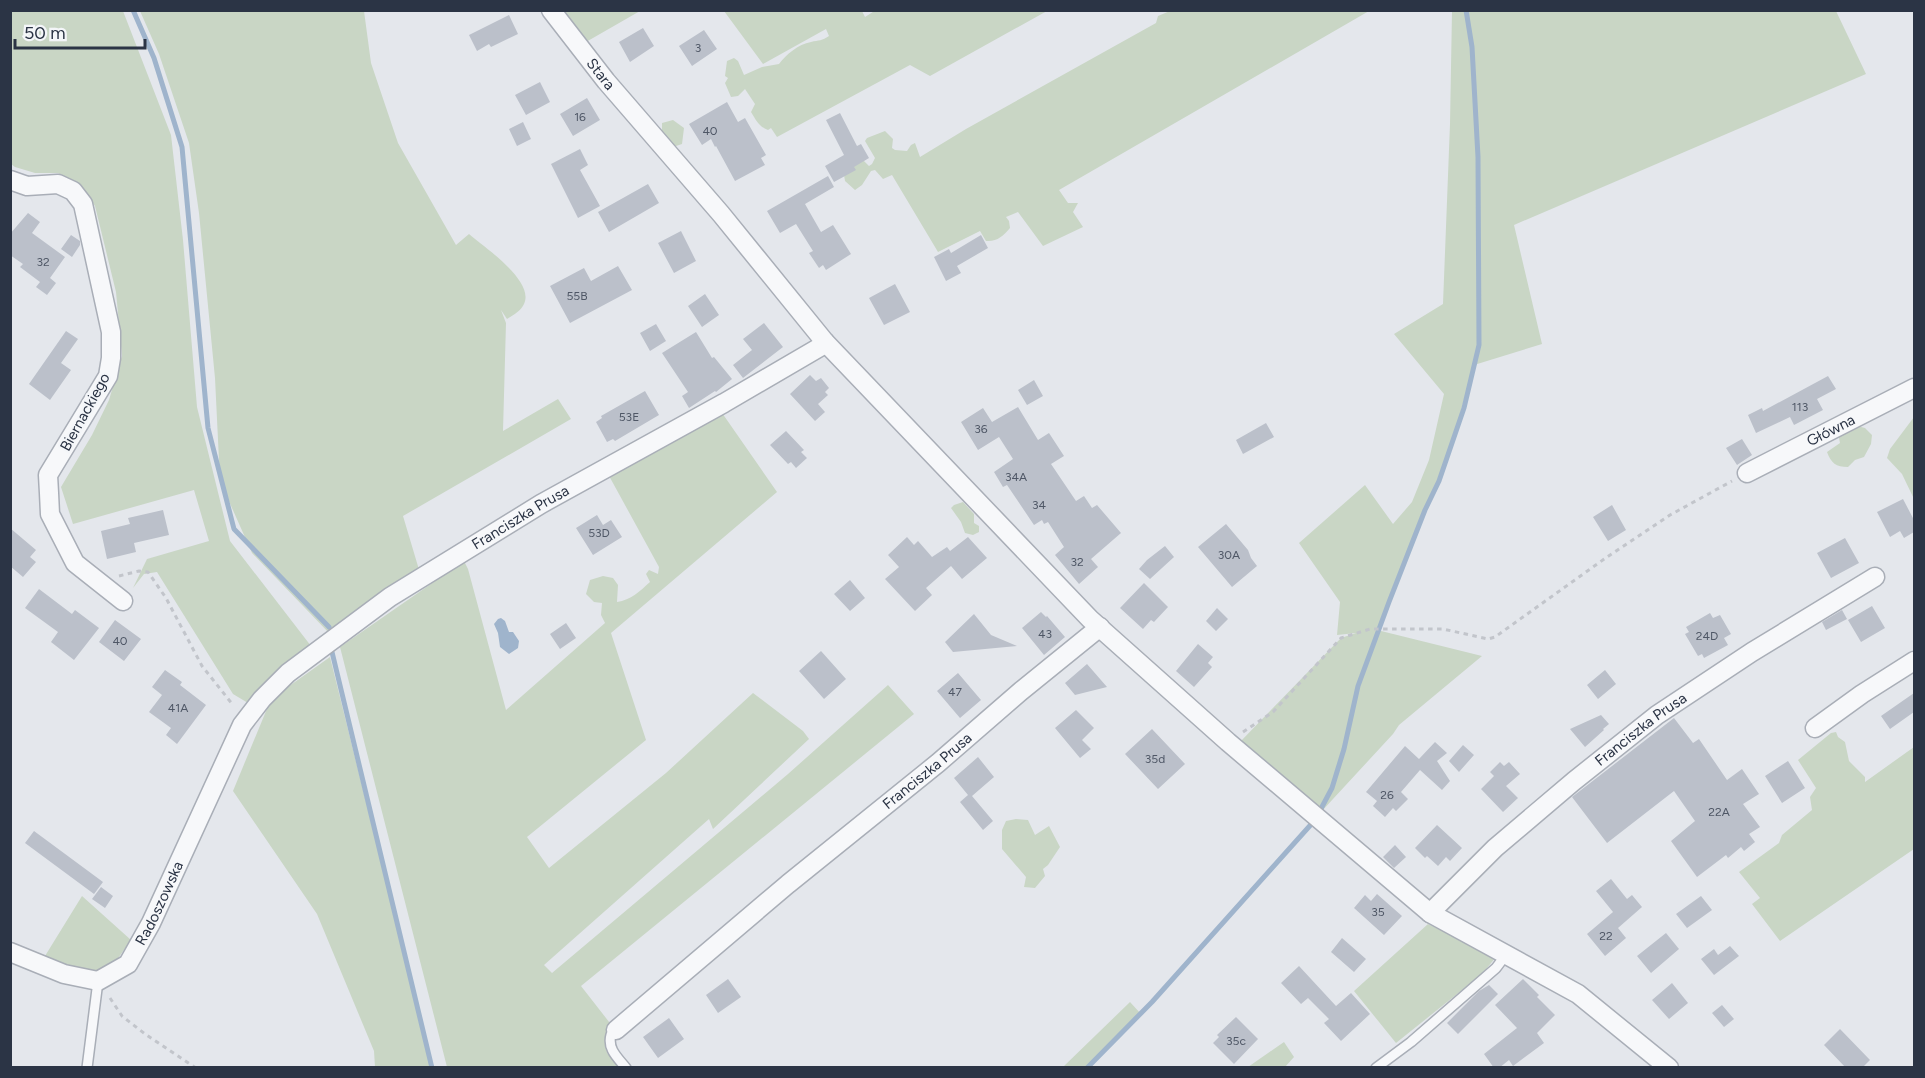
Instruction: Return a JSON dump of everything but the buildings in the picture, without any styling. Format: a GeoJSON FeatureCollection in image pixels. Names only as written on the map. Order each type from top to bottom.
{"type":"FeatureCollection","features":[{"type":"Feature","properties":{"kind":"street","name":"Stara"},"geometry":{"type":"LineString","coordinates":[[551,10],[606,81],[721,214],[825,342]]}},
{"type":"Feature","properties":{"kind":"street","name":"Biernackiego"},"geometry":{"type":"LineString","coordinates":[[10,180],[27,186],[58,184],[73,190],[83,204],[89,225],[111,333],[111,358],[108,376],[48,475],[50,514],[75,563],[123,601]]}},
{"type":"Feature","properties":{"kind":"street"},"geometry":{"type":"LineString","coordinates":[[825,342],[1100,627],[1228,742],[1430,913],[1578,994],[1669,1068]]}},
{"type":"Feature","properties":{"kind":"street","name":"Franciszka Prusa"},"geometry":{"type":"LineString","coordinates":[[242,724],[262,699],[288,673],[390,597],[541,504],[724,403],[825,342]]}},
{"type":"Feature","properties":{"kind":"street","name":"Główna"},"geometry":{"type":"LineString","coordinates":[[1747,472],[1914,387]]}},
{"type":"Feature","properties":{"kind":"street","name":"Franciszka Prusa"},"geometry":{"type":"LineString","coordinates":[[1430,913],[1495,848],[1657,715],[1752,652],[1875,577]]}},
{"type":"Feature","properties":{"kind":"street","name":"Franciszka Prusa"},"geometry":{"type":"LineString","coordinates":[[616,1030],[788,884],[938,763],[1100,627]]}},
{"type":"Feature","properties":{"kind":"street"},"geometry":{"type":"LineString","coordinates":[[1815,728],[1862,694],[1914,661]]}},
{"type":"Feature","properties":{"kind":"street","name":"Radoszowska"},"geometry":{"type":"LineString","coordinates":[[98,981],[128,964],[151,923],[242,724]]}},
{"type":"Feature","properties":{"kind":"street"},"geometry":{"type":"LineString","coordinates":[[10,952],[64,974],[98,981]]}},
{"type":"Feature","properties":{"kind":"lane"},"geometry":{"type":"LineString","coordinates":[[1376,1068],[1420,1035],[1496,968],[1506,956]]}},
{"type":"Feature","properties":{"kind":"lane"},"geometry":{"type":"LineString","coordinates":[[87,1068],[98,981]]}},
{"type":"Feature","properties":{"kind":"lane"},"geometry":{"type":"LineString","coordinates":[[616,1030],[610,1035],[610,1047],[626,1068]]}},
{"type":"Feature","properties":{"kind":"path"},"geometry":{"type":"LineString","coordinates":[[1228,742],[1273,712],[1341,638],[1370,629],[1443,629],[1488,639],[1495,637],[1652,527],[1747,472]]}},
{"type":"Feature","properties":{"kind":"path"},"geometry":{"type":"LineString","coordinates":[[100,582],[139,571],[148,572],[166,598],[202,666],[233,705]]}},
{"type":"Feature","properties":{"kind":"path"},"geometry":{"type":"LineString","coordinates":[[98,981],[122,1016],[196,1068]]}},
{"type":"Feature","properties":{"kind":"green space"},"geometry":{"type":"Polygon","coordinates":[[[876,10],[1047,11],[930,76],[910,65],[777,137],[771,128],[765,129],[756,120],[751,112],[755,104],[745,89],[738,96],[731,97],[725,83],[728,78],[725,76],[727,61],[734,58],[738,61],[744,75],[762,67],[779,64],[797,47],[829,36],[826,29],[763,64],[724,11],[862,11],[865,17],[876,10]]]}},
{"type":"Feature","properties":{"kind":"green space"},"geometry":{"type":"Polygon","coordinates":[[[11,11],[123,11],[171,135],[183,240],[197,407],[230,541],[311,646],[248,703],[233,694],[157,572],[144,574],[133,588],[147,559],[209,541],[194,490],[73,524],[61,487],[92,435],[109,400],[122,356],[116,292],[95,206],[81,186],[58,173],[35,173],[11,164],[11,11]]]}},
{"type":"Feature","properties":{"kind":"green space"},"geometry":{"type":"Polygon","coordinates":[[[140,11],[364,11],[371,63],[398,143],[456,245],[469,234],[506,265],[522,285],[525,295],[523,306],[507,319],[501,310],[506,323],[503,431],[558,399],[571,419],[403,516],[420,573],[330,634],[252,553],[220,481],[215,378],[199,213],[189,143],[159,54],[140,11]]]}},
{"type":"Feature","properties":{"kind":"green space"},"geometry":{"type":"Polygon","coordinates":[[[563,11],[640,11],[586,42],[563,11]]]}},
{"type":"Feature","properties":{"kind":"green space"},"geometry":{"type":"Polygon","coordinates":[[[1170,11],[1369,11],[1059,190],[1068,203],[1078,203],[1073,212],[1083,227],[1043,246],[1018,212],[1006,217],[1010,228],[997,239],[986,241],[980,231],[938,252],[892,175],[883,179],[875,170],[871,171],[862,185],[855,190],[845,181],[843,169],[863,160],[869,166],[872,164],[875,158],[865,141],[867,138],[885,131],[893,139],[892,148],[907,151],[915,143],[920,157],[1156,23],[1158,16],[1170,11]]]}},
{"type":"Feature","properties":{"kind":"green space"},"geometry":{"type":"Polygon","coordinates":[[[1452,11],[1836,11],[1866,74],[1514,225],[1542,344],[1474,365],[1449,452],[1379,630],[1377,630],[1482,656],[1399,725],[1321,812],[1240,742],[1341,638],[1356,633],[1337,635],[1340,602],[1299,543],[1365,485],[1393,524],[1412,502],[1429,460],[1444,394],[1394,334],[1443,304],[1452,11]]]}},
{"type":"Feature","properties":{"kind":"green space"},"geometry":{"type":"Polygon","coordinates":[[[673,120],[684,128],[682,144],[673,147],[662,136],[662,123],[673,120]]]}},
{"type":"Feature","properties":{"kind":"green space"},"geometry":{"type":"Polygon","coordinates":[[[720,410],[777,492],[611,633],[646,740],[527,837],[549,868],[666,773],[753,693],[803,731],[809,739],[713,829],[709,819],[544,965],[552,973],[788,774],[888,685],[914,714],[581,986],[613,1027],[605,1035],[607,1053],[619,1067],[447,1067],[340,647],[464,561],[506,710],[605,623],[601,615],[602,603],[594,602],[586,594],[590,580],[603,576],[613,578],[618,585],[617,602],[631,597],[650,582],[646,574],[649,570],[658,574],[659,567],[608,474],[720,410]]]}},
{"type":"Feature","properties":{"kind":"green space"},"geometry":{"type":"Polygon","coordinates":[[[1914,417],[1914,499],[1902,474],[1887,458],[1890,449],[1914,417]]]}},
{"type":"Feature","properties":{"kind":"green space"},"geometry":{"type":"Polygon","coordinates":[[[1854,425],[1865,428],[1872,435],[1871,444],[1864,457],[1855,460],[1848,467],[1837,465],[1832,462],[1827,452],[1840,443],[1838,433],[1854,425]]]}},
{"type":"Feature","properties":{"kind":"green space"},"geometry":{"type":"Polygon","coordinates":[[[963,502],[974,514],[974,523],[979,526],[979,532],[973,535],[965,533],[961,522],[951,508],[963,502]]]}},
{"type":"Feature","properties":{"kind":"green space"},"geometry":{"type":"Polygon","coordinates":[[[330,657],[432,1067],[375,1067],[374,1051],[317,914],[233,791],[271,699],[330,657]]]}},
{"type":"Feature","properties":{"kind":"green space"},"geometry":{"type":"Polygon","coordinates":[[[1836,732],[1838,737],[1845,742],[1849,761],[1865,777],[1865,782],[1914,747],[1914,849],[1780,941],[1752,904],[1760,898],[1739,872],[1779,843],[1782,835],[1812,810],[1810,797],[1816,788],[1798,760],[1831,733],[1836,732]]]}},
{"type":"Feature","properties":{"kind":"green space"},"geometry":{"type":"Polygon","coordinates":[[[1028,820],[1035,835],[1049,826],[1060,847],[1043,869],[1045,876],[1035,888],[1024,887],[1026,877],[1002,849],[1002,830],[1006,821],[1028,820]]]}},
{"type":"Feature","properties":{"kind":"green space"},"geometry":{"type":"Polygon","coordinates":[[[82,896],[131,940],[106,975],[98,981],[45,956],[82,896]]]}},
{"type":"Feature","properties":{"kind":"green space"},"geometry":{"type":"Polygon","coordinates":[[[1428,924],[1496,957],[1482,974],[1396,1043],[1354,991],[1428,924]]]}},
{"type":"Feature","properties":{"kind":"green space"},"geometry":{"type":"Polygon","coordinates":[[[1130,1002],[1141,1014],[1087,1067],[1063,1067],[1130,1002]]]}},
{"type":"Feature","properties":{"kind":"green space"},"geometry":{"type":"Polygon","coordinates":[[[1284,1042],[1294,1057],[1285,1067],[1248,1067],[1284,1042]]]}},
{"type":"Feature","properties":{"kind":"water"},"geometry":{"type":"Polygon","coordinates":[[[501,618],[505,621],[509,632],[513,632],[519,641],[518,648],[509,654],[500,647],[494,624],[501,618]]]}},
{"type":"Feature","properties":{"kind":"waterway"},"geometry":{"type":"LineString","coordinates":[[133,10],[154,58],[182,147],[208,428],[234,529],[329,627]]}},
{"type":"Feature","properties":{"kind":"waterway"},"geometry":{"type":"LineString","coordinates":[[1087,1068],[1152,1002],[1315,820],[1332,788],[1344,749],[1358,686],[1425,510],[1439,481],[1464,408],[1479,345],[1478,157],[1472,47],[1466,10]]}},
{"type":"Feature","properties":{"kind":"waterway"},"geometry":{"type":"LineString","coordinates":[[332,652],[432,1068]]}}]}
